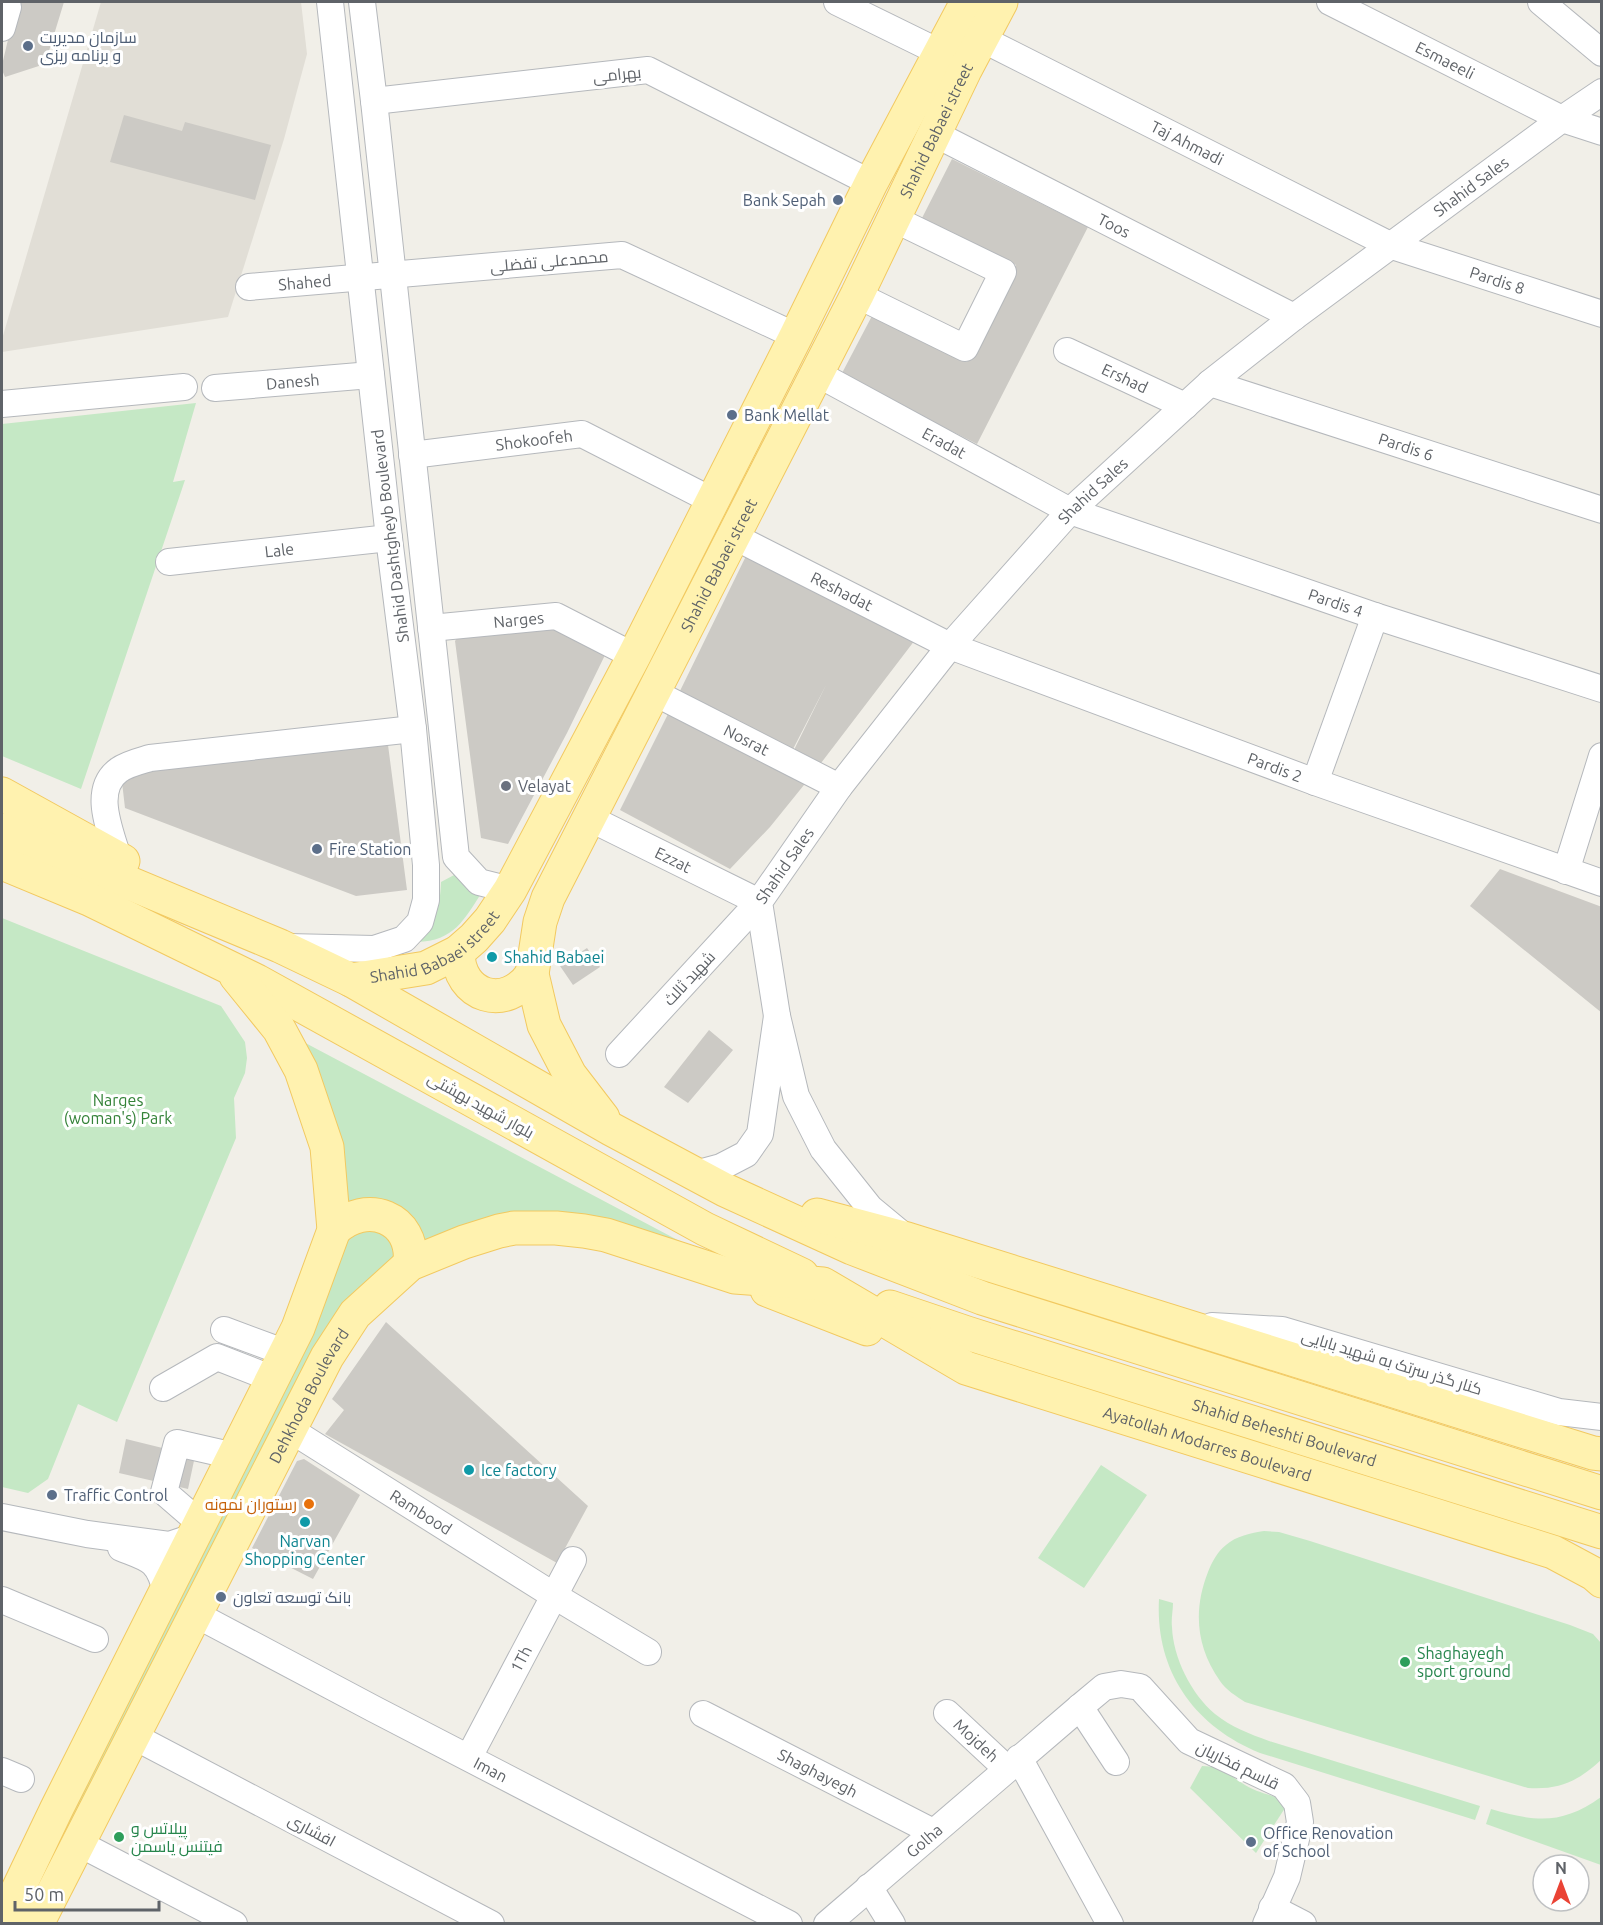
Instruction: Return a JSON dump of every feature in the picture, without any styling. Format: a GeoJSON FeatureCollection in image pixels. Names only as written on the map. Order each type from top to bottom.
{"type":"FeatureCollection","features":[{"type":"Feature","properties":{"kind":"main road","name":"Shahid Babaei street"},"geometry":{"type":"LineString","coordinates":[[351,980],[426,968],[458,952],[490,920],[510,890],[634,656],[871,183],[967,2]]}},
{"type":"Feature","properties":{"kind":"main road","name":"Shahid Babaei street"},"geometry":{"type":"LineString","coordinates":[[611,1130],[570,1075],[544,1025],[532,974],[540,922],[548,898],[857,295],[1001,2]]}},
{"type":"Feature","properties":{"kind":"main road"},"geometry":{"type":"LineString","coordinates":[[2,794],[112,866]]}},
{"type":"Feature","properties":{"kind":"main road"},"geometry":{"type":"LineString","coordinates":[[2,830],[112,866],[351,980],[611,1130],[725,1190],[852,1248],[982,1298],[1602,1492]]}},
{"type":"Feature","properties":{"kind":"main road","name":"بلوار شهید بهشتی"},"geometry":{"type":"LineString","coordinates":[[2,863],[89,899],[230,968],[705,1229],[823,1284],[967,1333],[1602,1532]]}},
{"type":"Feature","properties":{"kind":"main road"},"geometry":{"type":"LineString","coordinates":[[2,886],[188,948]]}},
{"type":"Feature","properties":{"kind":"main road"},"geometry":{"type":"LineString","coordinates":[[458,952],[460,971],[465,980],[480,992],[490,995],[510,994],[519,989],[532,974]]}},
{"type":"Feature","properties":{"kind":"main road"},"geometry":{"type":"LineString","coordinates":[[230,968],[279,1029],[301,1070],[327,1147],[334,1230]]}},
{"type":"Feature","properties":{"kind":"main road"},"geometry":{"type":"LineString","coordinates":[[725,1190],[907,1239],[1599,1456]]}},
{"type":"Feature","properties":{"kind":"main road"},"geometry":{"type":"LineString","coordinates":[[2,1923],[56,1810],[298,1328],[334,1230],[355,1215],[375,1214],[387,1218],[398,1226],[407,1239],[411,1254],[410,1264]]}},
{"type":"Feature","properties":{"kind":"main road","name":"Dehkhoda Boulevard"},"geometry":{"type":"LineString","coordinates":[[37,1923],[327,1357],[355,1314],[410,1264],[464,1242],[499,1231],[514,1228],[556,1227],[606,1236],[735,1277],[823,1284]]}},
{"type":"Feature","properties":{"kind":"main road"},"geometry":{"type":"LineString","coordinates":[[735,1277],[966,1368]]}},
{"type":"Feature","properties":{"kind":"main road","name":"Ayatollah Modarres Boulevard"},"geometry":{"type":"LineString","coordinates":[[823,1284],[966,1368],[1553,1552],[1594,1574],[1602,1581]]}},
{"type":"Feature","properties":{"kind":"main road"},"geometry":{"type":"LineString","coordinates":[[1553,1552],[1584,1550],[1602,1539]]}},
{"type":"Feature","properties":{"kind":"street","name":"Shahid Dashtgheyb Boulevard"},"geometry":{"type":"LineString","coordinates":[[280,946],[374,949],[404,939],[420,922],[426,900],[426,865],[413,729],[389,538],[330,2]]}},
{"type":"Feature","properties":{"kind":"street","name":"Shahid Dashtgheyb Boulevard"},"geometry":{"type":"LineString","coordinates":[[362,2],[456,857]]}},
{"type":"Feature","properties":{"kind":"street"},"geometry":{"type":"LineString","coordinates":[[837,2],[941,53]]}},
{"type":"Feature","properties":{"kind":"street","name":"Esmaeeli"},"geometry":{"type":"LineString","coordinates":[[1330,2],[1562,119],[1602,132]]}},
{"type":"Feature","properties":{"kind":"street"},"geometry":{"type":"LineString","coordinates":[[1541,2],[1602,53]]}},
{"type":"Feature","properties":{"kind":"street"},"geometry":{"type":"LineString","coordinates":[[2,6],[8,8],[2,28]]}},
{"type":"Feature","properties":{"kind":"street","name":"Taj Ahmadi"},"geometry":{"type":"LineString","coordinates":[[982,39],[1392,246]]}},
{"type":"Feature","properties":{"kind":"street","name":"بهرامی"},"geometry":{"type":"LineString","coordinates":[[374,101],[648,70],[871,183]]}},
{"type":"Feature","properties":{"kind":"street","name":"Shahid Sales"},"geometry":{"type":"LineString","coordinates":[[907,1239],[870,1208],[823,1149],[796,1096],[777,1016],[759,902],[839,787],[950,646],[1070,511],[1210,383],[1294,317],[1602,92]]}},
{"type":"Feature","properties":{"kind":"street","name":"Toos"},"geometry":{"type":"LineString","coordinates":[[935,134],[1294,317]]}},
{"type":"Feature","properties":{"kind":"street"},"geometry":{"type":"LineString","coordinates":[[857,295],[965,348],[994,291],[1003,272],[894,219]]}},
{"type":"Feature","properties":{"kind":"street","name":"Pardis 8"},"geometry":{"type":"LineString","coordinates":[[1392,246],[1602,314]]}},
{"type":"Feature","properties":{"kind":"street","name":"محمدعلی تفضلی"},"geometry":{"type":"LineString","coordinates":[[361,278],[622,255],[796,336]]}},
{"type":"Feature","properties":{"kind":"street","name":"Shahed"},"geometry":{"type":"LineString","coordinates":[[249,287],[361,278]]}},
{"type":"Feature","properties":{"kind":"street","name":"Ershad"},"geometry":{"type":"LineString","coordinates":[[1067,351],[1185,406]]}},
{"type":"Feature","properties":{"kind":"street","name":"Eradat"},"geometry":{"type":"LineString","coordinates":[[816,374],[1070,511]]}},
{"type":"Feature","properties":{"kind":"street","name":"Danesh"},"geometry":{"type":"LineString","coordinates":[[215,388],[371,375]]}},
{"type":"Feature","properties":{"kind":"street","name":"Pardis 6"},"geometry":{"type":"LineString","coordinates":[[1210,383],[1602,510]]}},
{"type":"Feature","properties":{"kind":"street"},"geometry":{"type":"LineString","coordinates":[[2,404],[184,387]]}},
{"type":"Feature","properties":{"kind":"street","name":"Shokoofeh"},"geometry":{"type":"LineString","coordinates":[[412,455],[582,434],[713,501]]}},
{"type":"Feature","properties":{"kind":"street","name":"Pardis 4"},"geometry":{"type":"LineString","coordinates":[[1070,511],[1375,616],[1602,689]]}},
{"type":"Feature","properties":{"kind":"street","name":"Reshadat"},"geometry":{"type":"LineString","coordinates":[[733,536],[950,646]]}},
{"type":"Feature","properties":{"kind":"street","name":"Lale"},"geometry":{"type":"LineString","coordinates":[[169,562],[389,538]]}},
{"type":"Feature","properties":{"kind":"street","name":"Narges"},"geometry":{"type":"LineString","coordinates":[[430,628],[556,616],[634,656]]}},
{"type":"Feature","properties":{"kind":"street"},"geometry":{"type":"LineString","coordinates":[[1315,782],[1375,616]]}},
{"type":"Feature","properties":{"kind":"street","name":"Pardis 2"},"geometry":{"type":"LineString","coordinates":[[950,646],[1315,782],[1602,883]]}},
{"type":"Feature","properties":{"kind":"street","name":"Nosrat"},"geometry":{"type":"LineString","coordinates":[[653,692],[839,787]]}},
{"type":"Feature","properties":{"kind":"street"},"geometry":{"type":"LineString","coordinates":[[112,866],[104,796],[112,777],[119,770],[150,758],[413,729]]}},
{"type":"Feature","properties":{"kind":"street"},"geometry":{"type":"LineString","coordinates":[[1566,871],[1602,756]]}},
{"type":"Feature","properties":{"kind":"street","name":"Ezzat"},"geometry":{"type":"LineString","coordinates":[[589,818],[759,902]]}},
{"type":"Feature","properties":{"kind":"street"},"geometry":{"type":"LineString","coordinates":[[426,865],[443,867],[456,857],[479,882],[510,890]]}},
{"type":"Feature","properties":{"kind":"street","name":"شهید ثالث"},"geometry":{"type":"LineString","coordinates":[[619,1054],[759,902]]}},
{"type":"Feature","properties":{"kind":"street","name":"Shahid Sales"},"geometry":{"type":"LineString","coordinates":[[694,1174],[721,1167],[746,1154],[760,1134],[777,1016]]}},
{"type":"Feature","properties":{"kind":"street","name":"کنار گذر سرتک به شهید بابایی"},"geometry":{"type":"LineString","coordinates":[[1179,1324],[1282,1330],[1559,1412],[1602,1417]]}},
{"type":"Feature","properties":{"kind":"street"},"geometry":{"type":"LineString","coordinates":[[224,1330],[279,1366]]}},
{"type":"Feature","properties":{"kind":"street"},"geometry":{"type":"LineString","coordinates":[[163,1388],[217,1357],[279,1366]]}},
{"type":"Feature","properties":{"kind":"street","name":"Rambood"},"geometry":{"type":"LineString","coordinates":[[289,1429],[648,1652]]}},
{"type":"Feature","properties":{"kind":"street"},"geometry":{"type":"LineString","coordinates":[[2,1517],[87,1534],[169,1545],[196,1530],[164,1492],[177,1443],[234,1456]]}},
{"type":"Feature","properties":{"kind":"street"},"geometry":{"type":"LineString","coordinates":[[87,1534],[150,1560],[161,1573],[166,1591]]}},
{"type":"Feature","properties":{"kind":"street","name":"1Th"},"geometry":{"type":"LineString","coordinates":[[469,1757],[573,1560]]}},
{"type":"Feature","properties":{"kind":"street"},"geometry":{"type":"LineString","coordinates":[[2,1600],[95,1639]]}},
{"type":"Feature","properties":{"kind":"street","name":"Iman"},"geometry":{"type":"LineString","coordinates":[[195,1614],[789,1923]]}},
{"type":"Feature","properties":{"kind":"street","name":"Golha"},"geometry":{"type":"LineString","coordinates":[[827,1923],[1012,1763],[1104,1688],[1121,1684],[1140,1687]]}},
{"type":"Feature","properties":{"kind":"street","name":"قاسم فخاریان"},"geometry":{"type":"LineString","coordinates":[[1140,1687],[1189,1741],[1284,1786],[1297,1803],[1300,1822],[1287,1876],[1273,1918]]}},
{"type":"Feature","properties":{"kind":"street"},"geometry":{"type":"LineString","coordinates":[[1080,1707],[1116,1762]]}},
{"type":"Feature","properties":{"kind":"street","name":"Mojdeh"},"geometry":{"type":"LineString","coordinates":[[947,1713],[1012,1763]]}},
{"type":"Feature","properties":{"kind":"street","name":"Shaghayegh"},"geometry":{"type":"LineString","coordinates":[[703,1714],[933,1832]]}},
{"type":"Feature","properties":{"kind":"street","name":"افشاری"},"geometry":{"type":"LineString","coordinates":[[133,1736],[491,1923]]}},
{"type":"Feature","properties":{"kind":"street"},"geometry":{"type":"LineString","coordinates":[[1012,1763],[1110,1923]]}},
{"type":"Feature","properties":{"kind":"street"},"geometry":{"type":"LineString","coordinates":[[78,1843],[234,1923]]}},
{"type":"Feature","properties":{"kind":"street"},"geometry":{"type":"LineString","coordinates":[[869,1887],[892,1923]]}},
{"type":"Feature","properties":{"kind":"street"},"geometry":{"type":"LineString","coordinates":[[1273,1918],[1304,1923]]}},
{"type":"Feature","properties":{"kind":"shaded area"},"geometry":{"type":"Polygon","coordinates":[[[101,2],[301,2],[307,54],[284,139],[228,317],[2,352],[2,339],[101,2]]]}},
{"type":"Feature","properties":{"kind":"green space"},"geometry":{"type":"Polygon","coordinates":[[[196,403],[173,482],[185,480],[81,789],[2,756],[2,424],[196,403]]]}},
{"type":"Feature","properties":{"kind":"green space"},"geometry":{"type":"Polygon","coordinates":[[[456,874],[482,892],[457,927],[440,938],[417,942],[435,914],[441,882],[456,874]]]}},
{"type":"Feature","properties":{"kind":"green space","name":"Narges (woman's) Park"},"geometry":{"type":"Polygon","coordinates":[[[2,918],[221,1006],[245,1042],[247,1058],[245,1073],[234,1098],[236,1138],[117,1422],[78,1404],[48,1479],[28,1493],[2,1487],[2,918]]]}},
{"type":"Feature","properties":{"kind":"green space"},"geometry":{"type":"Polygon","coordinates":[[[279,1029],[687,1245],[665,1254],[492,1233],[355,1314],[37,1923],[2,1923],[334,1230],[279,1029]]]}},
{"type":"Feature","properties":{"kind":"green space"},"geometry":{"type":"Polygon","coordinates":[[[1101,1465],[1147,1495],[1084,1588],[1038,1558],[1101,1465]]]}},
{"type":"Feature","properties":{"kind":"green space","name":"Shaghayegh sport ground"},"geometry":{"type":"Polygon","coordinates":[[[1264,1531],[1279,1532],[1310,1541],[1593,1634],[1601,1643],[1601,1760],[1568,1783],[1559,1786],[1528,1788],[1245,1702],[1222,1684],[1206,1655],[1199,1628],[1200,1600],[1208,1572],[1220,1551],[1239,1537],[1264,1531]]]}},
{"type":"Feature","properties":{"kind":"green space"},"geometry":{"type":"Polygon","coordinates":[[[1159,1599],[1173,1603],[1173,1639],[1191,1686],[1206,1706],[1221,1719],[1269,1741],[1480,1806],[1475,1820],[1260,1753],[1216,1728],[1183,1693],[1172,1672],[1164,1650],[1159,1625],[1159,1599]]]}},
{"type":"Feature","properties":{"kind":"green space"},"geometry":{"type":"Polygon","coordinates":[[[1202,1766],[1221,1769],[1251,1788],[1279,1798],[1285,1808],[1256,1853],[1190,1788],[1202,1766]]]}},
{"type":"Feature","properties":{"kind":"green space"},"geometry":{"type":"Polygon","coordinates":[[[1601,1797],[1601,1865],[1591,1861],[1591,1853],[1567,1853],[1486,1824],[1491,1809],[1522,1817],[1548,1818],[1574,1813],[1601,1797]]]}},
{"type":"Feature","properties":{"kind":"building","name":"سازمان مدیریت و برنامه ریزی"},"geometry":{"type":"Polygon","coordinates":[[[15,2],[64,2],[45,64],[5,77],[2,65],[15,2]]]}},
{"type":"Feature","properties":{"kind":"building"},"geometry":{"type":"Polygon","coordinates":[[[124,115],[182,131],[185,122],[271,145],[255,200],[110,162],[124,115]]]}},
{"type":"Feature","properties":{"kind":"building"},"geometry":{"type":"Polygon","coordinates":[[[952,159],[1088,227],[977,444],[841,375],[873,314],[967,362],[1016,265],[922,218],[952,159]]]}},
{"type":"Feature","properties":{"kind":"building"},"geometry":{"type":"Polygon","coordinates":[[[747,554],[915,640],[818,767],[792,754],[826,685],[791,753],[678,695],[747,554]]]}},
{"type":"Feature","properties":{"kind":"building"},"geometry":{"type":"Polygon","coordinates":[[[545,624],[606,653],[567,733],[508,844],[481,838],[455,641],[461,633],[545,624]]]}},
{"type":"Feature","properties":{"kind":"building"},"geometry":{"type":"Polygon","coordinates":[[[670,710],[808,780],[770,827],[730,869],[620,810],[670,710]]]}},
{"type":"Feature","properties":{"kind":"building","name":"Fire Station"},"geometry":{"type":"Polygon","coordinates":[[[376,739],[388,745],[407,890],[356,896],[125,808],[122,782],[151,768],[376,739]]]}},
{"type":"Feature","properties":{"kind":"building"},"geometry":{"type":"Polygon","coordinates":[[[1500,869],[1602,907],[1602,1013],[1470,906],[1500,869]]]}},
{"type":"Feature","properties":{"kind":"building"},"geometry":{"type":"Polygon","coordinates":[[[587,948],[600,967],[573,985],[560,966],[587,948]]]}},
{"type":"Feature","properties":{"kind":"building"},"geometry":{"type":"Polygon","coordinates":[[[709,1030],[733,1050],[688,1103],[664,1087],[709,1030]]]}},
{"type":"Feature","properties":{"kind":"building","name":"Ice factory"},"geometry":{"type":"Polygon","coordinates":[[[386,1322],[588,1506],[557,1563],[325,1434],[344,1410],[332,1399],[386,1322]]]}},
{"type":"Feature","properties":{"kind":"building"},"geometry":{"type":"Polygon","coordinates":[[[126,1439],[195,1456],[188,1489],[119,1473],[126,1439]]]}},
{"type":"Feature","properties":{"kind":"building","name":"Narvan Shopping Center"},"geometry":{"type":"Polygon","coordinates":[[[304,1459],[360,1495],[313,1579],[252,1548],[297,1461],[304,1459]]]}},
{"type":"Feature","properties":{"kind":"place","name":"سازمان مدیریت و برنامه ریزی"},"geometry":{"type":"Point","coordinates":[28,46]}},
{"type":"Feature","properties":{"kind":"place","name":"Bank Sepah"},"geometry":{"type":"Point","coordinates":[838,200]}},
{"type":"Feature","properties":{"kind":"place","name":"Bank Mellat"},"geometry":{"type":"Point","coordinates":[732,415]}},
{"type":"Feature","properties":{"kind":"place","name":"Velayat"},"geometry":{"type":"Point","coordinates":[506,786]}},
{"type":"Feature","properties":{"kind":"place","name":"Fire Station"},"geometry":{"type":"Point","coordinates":[317,849]}},
{"type":"Feature","properties":{"kind":"place","name":"Shahid Babaei"},"geometry":{"type":"Point","coordinates":[492,957]}},
{"type":"Feature","properties":{"kind":"place","name":"Ice factory"},"geometry":{"type":"Point","coordinates":[469,1470]}},
{"type":"Feature","properties":{"kind":"place","name":"Traffic Control"},"geometry":{"type":"Point","coordinates":[52,1495]}},
{"type":"Feature","properties":{"kind":"place","name":"رستوران نمونه"},"geometry":{"type":"Point","coordinates":[309,1504]}},
{"type":"Feature","properties":{"kind":"place","name":"Narvan Shopping Center"},"geometry":{"type":"Point","coordinates":[305,1522]}},
{"type":"Feature","properties":{"kind":"place","name":"بانک توسعه تعاون"},"geometry":{"type":"Point","coordinates":[221,1597]}},
{"type":"Feature","properties":{"kind":"place","name":"Shaghayegh sport ground"},"geometry":{"type":"Point","coordinates":[1405,1662]}},
{"type":"Feature","properties":{"kind":"place","name":"پیلاتس و فیتنس یاسمن"},"geometry":{"type":"Point","coordinates":[119,1837]}},
{"type":"Feature","properties":{"kind":"place","name":"Office Renovation of School"},"geometry":{"type":"Point","coordinates":[1251,1842]}}]}
